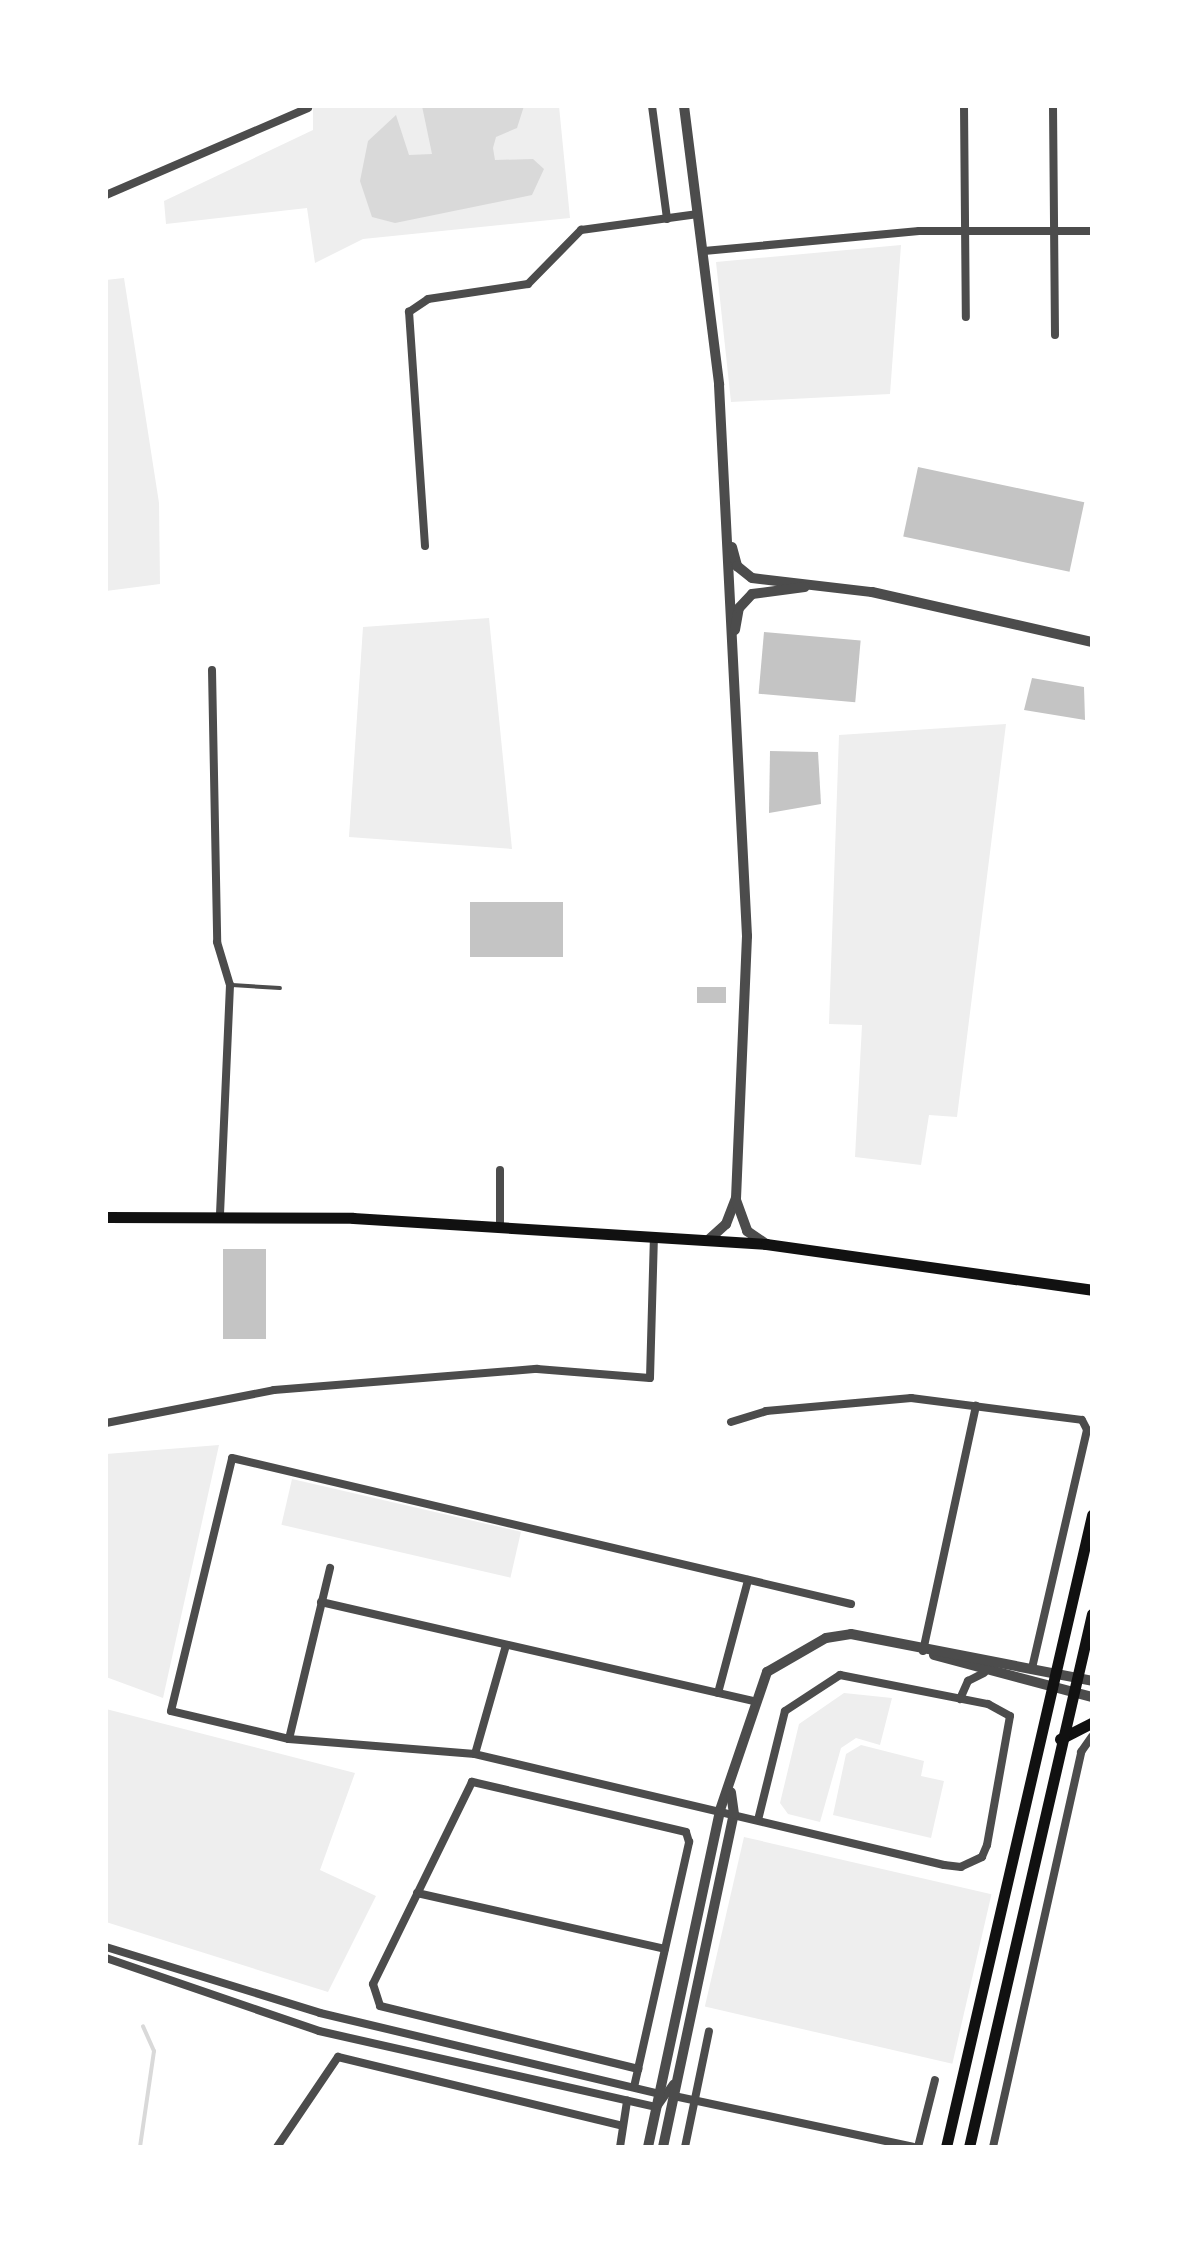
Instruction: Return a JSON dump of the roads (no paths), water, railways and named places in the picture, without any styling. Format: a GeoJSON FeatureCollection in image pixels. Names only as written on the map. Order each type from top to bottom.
{"type":"FeatureCollection","features":[{"type":"Feature","properties":{"kind":"main road"},"geometry":{"type":"LineString","coordinates":[[106,1217],[220,1215],[499,1233],[766,1244],[1090,1289]]}},
{"type":"Feature","properties":{"kind":"main road"},"geometry":{"type":"LineString","coordinates":[[946,2147],[1048,1688],[1092,1515]]}},
{"type":"Feature","properties":{"kind":"main road"},"geometry":{"type":"LineString","coordinates":[[969,2147],[1060,1739],[1092,1614]]}},
{"type":"Feature","properties":{"kind":"main road"},"geometry":{"type":"LineString","coordinates":[[1060,1739],[1092,1723]]}},
{"type":"Feature","properties":{"kind":"street"},"geometry":{"type":"LineString","coordinates":[[652,106],[667,219]]}},
{"type":"Feature","properties":{"kind":"street"},"geometry":{"type":"LineString","coordinates":[[684,106],[704,251],[730,528],[733,660],[747,936],[736,1198],[726,1224],[707,1241]]}},
{"type":"Feature","properties":{"kind":"street"},"geometry":{"type":"LineString","coordinates":[[964,106],[966,317]]}},
{"type":"Feature","properties":{"kind":"street"},"geometry":{"type":"LineString","coordinates":[[1053,106],[1055,335]]}},
{"type":"Feature","properties":{"kind":"street"},"geometry":{"type":"LineString","coordinates":[[106,195],[308,108]]}},
{"type":"Feature","properties":{"kind":"street"},"geometry":{"type":"LineString","coordinates":[[425,546],[409,312],[428,299],[528,284],[581,230],[698,214]]}},
{"type":"Feature","properties":{"kind":"street"},"geometry":{"type":"LineString","coordinates":[[704,251],[966,230],[1092,231]]}},
{"type":"Feature","properties":{"kind":"street"},"geometry":{"type":"LineString","coordinates":[[730,528],[743,573],[1092,642]]}},
{"type":"Feature","properties":{"kind":"street"},"geometry":{"type":"LineString","coordinates":[[733,660],[743,601],[812,585]]}},
{"type":"Feature","properties":{"kind":"street"},"geometry":{"type":"LineString","coordinates":[[212,670],[217,942],[230,985],[220,1215]]}},
{"type":"Feature","properties":{"kind":"street"},"geometry":{"type":"LineString","coordinates":[[499,1233],[500,1170]]}},
{"type":"Feature","properties":{"kind":"street"},"geometry":{"type":"LineString","coordinates":[[736,1198],[747,1231],[766,1244]]}},
{"type":"Feature","properties":{"kind":"street"},"geometry":{"type":"LineString","coordinates":[[106,1423],[289,1389],[537,1369],[650,1378],[654,1239]]}},
{"type":"Feature","properties":{"kind":"street"},"geometry":{"type":"LineString","coordinates":[[731,1422],[766,1411],[911,1398],[1082,1420],[1087,1430],[1032,1669]]}},
{"type":"Feature","properties":{"kind":"street"},"geometry":{"type":"LineString","coordinates":[[927,1653],[976,1406]]}},
{"type":"Feature","properties":{"kind":"street"},"geometry":{"type":"LineString","coordinates":[[758,1820],[785,1711],[848,1674],[1004,1709],[1013,1725],[987,1845],[974,1864],[944,1865],[475,1754],[289,1739],[171,1711],[232,1458],[851,1604]]}},
{"type":"Feature","properties":{"kind":"street"},"geometry":{"type":"LineString","coordinates":[[289,1739],[330,1568]]}},
{"type":"Feature","properties":{"kind":"street"},"geometry":{"type":"LineString","coordinates":[[718,1693],[748,1580]]}},
{"type":"Feature","properties":{"kind":"street"},"geometry":{"type":"LineString","coordinates":[[321,1602],[752,1701]]}},
{"type":"Feature","properties":{"kind":"street"},"geometry":{"type":"LineString","coordinates":[[648,2147],[664,2099],[720,1810],[731,1792],[752,1701],[767,1672],[832,1636],[1092,1681]]}},
{"type":"Feature","properties":{"kind":"street"},"geometry":{"type":"LineString","coordinates":[[475,1754],[506,1645]]}},
{"type":"Feature","properties":{"kind":"street"},"geometry":{"type":"LineString","coordinates":[[927,1653],[984,1673],[1092,1697]]}},
{"type":"Feature","properties":{"kind":"street"},"geometry":{"type":"LineString","coordinates":[[960,1699],[968,1681],[984,1673]]}},
{"type":"Feature","properties":{"kind":"street"},"geometry":{"type":"LineString","coordinates":[[993,2147],[1081,1752],[1092,1736]]}},
{"type":"Feature","properties":{"kind":"street"},"geometry":{"type":"LineString","coordinates":[[634,2087],[689,1842],[678,1825],[472,1782],[373,1984],[380,2006],[638,2069]]}},
{"type":"Feature","properties":{"kind":"street"},"geometry":{"type":"LineString","coordinates":[[663,2147],[666,2133],[664,2099],[681,2064],[734,1814],[731,1792]]}},
{"type":"Feature","properties":{"kind":"street"},"geometry":{"type":"LineString","coordinates":[[417,1893],[665,1949]]}},
{"type":"Feature","properties":{"kind":"street"},"geometry":{"type":"LineString","coordinates":[[106,1947],[320,2013],[634,2087],[664,2099]]}},
{"type":"Feature","properties":{"kind":"street"},"geometry":{"type":"LineString","coordinates":[[120,1964],[124,1954]]}},
{"type":"Feature","properties":{"kind":"street"},"geometry":{"type":"LineString","coordinates":[[106,1958],[319,2031],[627,2101],[692,2100],[916,2147],[935,2080]]}},
{"type":"Feature","properties":{"kind":"street"},"geometry":{"type":"LineString","coordinates":[[685,2147],[692,2100],[709,2031]]}},
{"type":"Feature","properties":{"kind":"street"},"geometry":{"type":"LineString","coordinates":[[277,2147],[338,2057],[623,2126]]}},
{"type":"Feature","properties":{"kind":"street"},"geometry":{"type":"LineString","coordinates":[[620,2147],[627,2101]]}},
{"type":"Feature","properties":{"kind":"lane"},"geometry":{"type":"LineString","coordinates":[[230,985],[280,988]]}},
{"type":"Feature","properties":{"kind":"waterway"},"geometry":{"type":"LineString","coordinates":[[140,2147],[154,2051],[143,2026]]}}]}
